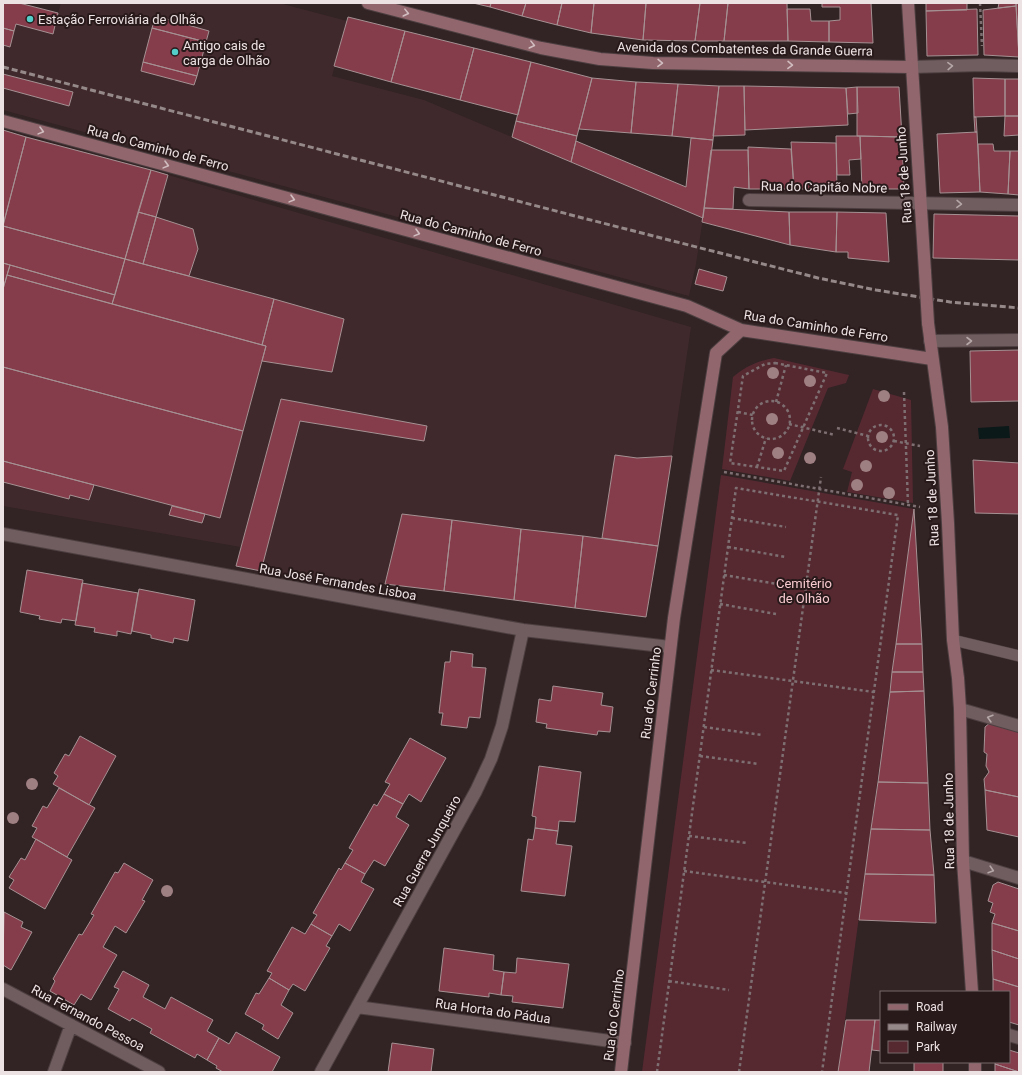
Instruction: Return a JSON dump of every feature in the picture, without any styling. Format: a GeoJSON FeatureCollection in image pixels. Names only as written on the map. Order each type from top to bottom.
{"type":"FeatureCollection","features":[{"type":"Feature","properties":{"kind":"street","name":"Avenida dos Combatentes da Grande Guerra"},"geometry":{"type":"LineString","coordinates":[[368,3],[541,48],[600,59],[652,63],[911,67]]}},
{"type":"Feature","properties":{"kind":"street","name":"Rua 18 de Junho"},"geometry":{"type":"LineString","coordinates":[[908,3],[928,323],[942,427],[953,640],[960,709],[963,861],[972,991]]}},
{"type":"Feature","properties":{"kind":"street"},"geometry":{"type":"LineString","coordinates":[[911,67],[982,65],[1019,66]]}},
{"type":"Feature","properties":{"kind":"street","name":"Rua do Caminho de Ferro"},"geometry":{"type":"LineString","coordinates":[[3,121],[687,306],[741,330],[932,359]]}},
{"type":"Feature","properties":{"kind":"street","name":"Rua do Capitão Nobre"},"geometry":{"type":"LineString","coordinates":[[749,200],[1019,205]]}},
{"type":"Feature","properties":{"kind":"street","name":"Rua do Cerrinho"},"geometry":{"type":"LineString","coordinates":[[621,1072],[670,647],[716,354],[741,330]]}},
{"type":"Feature","properties":{"kind":"street"},"geometry":{"type":"LineString","coordinates":[[930,341],[1019,340]]}},
{"type":"Feature","properties":{"kind":"street","name":"Rua José Fernandes Lisboa"},"geometry":{"type":"LineString","coordinates":[[3,534],[523,630],[670,647]]}},
{"type":"Feature","properties":{"kind":"street","name":"Rua Guerra Junqueiro"},"geometry":{"type":"LineString","coordinates":[[321,1072],[476,791],[491,759],[502,726],[523,630]]}},
{"type":"Feature","properties":{"kind":"street"},"geometry":{"type":"LineString","coordinates":[[960,709],[1019,726]]}},
{"type":"Feature","properties":{"kind":"street"},"geometry":{"type":"LineString","coordinates":[[963,861],[1019,878]]}},
{"type":"Feature","properties":{"kind":"street","name":"Rua Fernando Pessoa"},"geometry":{"type":"LineString","coordinates":[[3,989],[159,1072]]}},
{"type":"Feature","properties":{"kind":"street","name":"Rua Horta do Pádua"},"geometry":{"type":"LineString","coordinates":[[357,1007],[625,1043]]}},
{"type":"Feature","properties":{"kind":"street"},"geometry":{"type":"LineString","coordinates":[[54,1072],[71,1025]]}},
{"type":"Feature","properties":{"kind":"lane"},"geometry":{"type":"LineString","coordinates":[[953,640],[1019,656]]}},
{"type":"Feature","properties":{"kind":"path"},"geometry":{"type":"LineString","coordinates":[[980,3],[982,65]]}},
{"type":"Feature","properties":{"kind":"path"},"geometry":{"type":"LineString","coordinates":[[775,363],[827,373],[784,471],[730,463],[738,412],[743,376],[766,364],[775,363]]}},
{"type":"Feature","properties":{"kind":"path"},"geometry":{"type":"LineString","coordinates":[[776,402],[786,365]]}},
{"type":"Feature","properties":{"kind":"path"},"geometry":{"type":"LineString","coordinates":[[904,392],[908,505]]}},
{"type":"Feature","properties":{"kind":"path"},"geometry":{"type":"LineString","coordinates":[[764,402],[776,402],[781,404],[788,413],[789,424],[783,434],[778,437],[766,438],[760,436],[753,427],[753,415],[755,409],[764,402]]}},
{"type":"Feature","properties":{"kind":"path"},"geometry":{"type":"LineString","coordinates":[[738,412],[753,415]]}},
{"type":"Feature","properties":{"kind":"path"},"geometry":{"type":"LineString","coordinates":[[789,424],[835,435]]}},
{"type":"Feature","properties":{"kind":"path"},"geometry":{"type":"LineString","coordinates":[[884,425],[891,429],[894,441],[889,448],[881,451],[876,450],[870,444],[868,436],[872,429],[876,426],[884,425]]}},
{"type":"Feature","properties":{"kind":"path"},"geometry":{"type":"LineString","coordinates":[[837,428],[868,436]]}},
{"type":"Feature","properties":{"kind":"path"},"geometry":{"type":"LineString","coordinates":[[757,467],[766,438]]}},
{"type":"Feature","properties":{"kind":"path"},"geometry":{"type":"LineString","coordinates":[[894,441],[920,446]]}},
{"type":"Feature","properties":{"kind":"path"},"geometry":{"type":"LineString","coordinates":[[724,472],[920,507]]}},
{"type":"Feature","properties":{"kind":"path"},"geometry":{"type":"LineString","coordinates":[[739,1072],[821,477]]}},
{"type":"Feature","properties":{"kind":"path"},"geometry":{"type":"LineString","coordinates":[[657,1072],[736,488],[898,515],[822,1072]]}},
{"type":"Feature","properties":{"kind":"path"},"geometry":{"type":"LineString","coordinates":[[732,518],[786,527]]}},
{"type":"Feature","properties":{"kind":"path"},"geometry":{"type":"LineString","coordinates":[[728,547],[786,557]]}},
{"type":"Feature","properties":{"kind":"path"},"geometry":{"type":"LineString","coordinates":[[724,575],[783,585]]}},
{"type":"Feature","properties":{"kind":"path"},"geometry":{"type":"LineString","coordinates":[[720,604],[776,614]]}},
{"type":"Feature","properties":{"kind":"path"},"geometry":{"type":"LineString","coordinates":[[711,670],[874,692]]}},
{"type":"Feature","properties":{"kind":"path"},"geometry":{"type":"LineString","coordinates":[[704,727],[762,735]]}},
{"type":"Feature","properties":{"kind":"path"},"geometry":{"type":"LineString","coordinates":[[700,756],[759,764]]}},
{"type":"Feature","properties":{"kind":"path"},"geometry":{"type":"LineString","coordinates":[[689,836],[747,844]]}},
{"type":"Feature","properties":{"kind":"path"},"geometry":{"type":"LineString","coordinates":[[684,871],[846,894]]}},
{"type":"Feature","properties":{"kind":"path"},"geometry":{"type":"LineString","coordinates":[[669,981],[729,990]]}},
{"type":"Feature","properties":{"kind":"shaded area"},"geometry":{"type":"Polygon","coordinates":[[[3,3],[19,3],[58,13],[61,3],[279,3],[347,21],[332,76],[424,100],[703,218],[696,264],[689,296],[3,110],[3,3]]]}},
{"type":"Feature","properties":{"kind":"shaded area"},"geometry":{"type":"Polygon","coordinates":[[[3,130],[151,170],[691,327],[672,456],[637,458],[615,456],[602,538],[402,514],[385,584],[373,587],[359,588],[236,566],[241,547],[3,506],[3,130]]]}},
{"type":"Feature","properties":{"kind":"shaded area"},"geometry":{"type":"Polygon","coordinates":[[[1009,426],[1010,438],[979,439],[978,428],[1009,426]]]}},
{"type":"Feature","properties":{"kind":"green space"},"geometry":{"type":"Polygon","coordinates":[[[774,358],[849,375],[846,383],[828,388],[790,481],[722,469],[733,377],[752,364],[774,358]]]}},
{"type":"Feature","properties":{"kind":"green space"},"geometry":{"type":"Polygon","coordinates":[[[873,389],[911,400],[913,503],[847,492],[852,472],[843,469],[873,389]]]}},
{"type":"Feature","properties":{"kind":"green space","name":"Cemitério de Olhão"},"geometry":{"type":"Polygon","coordinates":[[[721,475],[914,509],[838,1072],[642,1072],[721,475]]]}},
{"type":"Feature","properties":{"kind":"building","name":"Estação Ferroviária de Olhão"},"geometry":{"type":"Polygon","coordinates":[[[3,3],[19,3],[58,13],[53,34],[16,24],[14,31],[3,28],[3,3]]]}},
{"type":"Feature","properties":{"kind":"building"},"geometry":{"type":"Polygon","coordinates":[[[473,3],[491,3],[490,7],[473,3]]]}},
{"type":"Feature","properties":{"kind":"building"},"geometry":{"type":"Polygon","coordinates":[[[491,3],[526,3],[522,16],[490,7],[491,3]]]}},
{"type":"Feature","properties":{"kind":"building"},"geometry":{"type":"Polygon","coordinates":[[[526,3],[562,3],[557,25],[522,16],[526,3]]]}},
{"type":"Feature","properties":{"kind":"building"},"geometry":{"type":"Polygon","coordinates":[[[562,3],[594,3],[591,33],[557,25],[562,3]]]}},
{"type":"Feature","properties":{"kind":"building"},"geometry":{"type":"Polygon","coordinates":[[[594,3],[646,3],[643,40],[591,33],[594,3]]]}},
{"type":"Feature","properties":{"kind":"building"},"geometry":{"type":"Polygon","coordinates":[[[646,3],[700,3],[695,41],[643,40],[646,3]]]}},
{"type":"Feature","properties":{"kind":"building"},"geometry":{"type":"Polygon","coordinates":[[[700,3],[728,3],[724,41],[695,41],[700,3]]]}},
{"type":"Feature","properties":{"kind":"building"},"geometry":{"type":"Polygon","coordinates":[[[728,3],[787,3],[788,41],[724,41],[728,3]]]}},
{"type":"Feature","properties":{"kind":"building"},"geometry":{"type":"Polygon","coordinates":[[[822,3],[871,3],[873,43],[829,42],[829,21],[840,20],[840,7],[822,7],[822,3]]]}},
{"type":"Feature","properties":{"kind":"building"},"geometry":{"type":"Polygon","coordinates":[[[926,3],[967,3],[967,10],[926,11],[926,3]]]}},
{"type":"Feature","properties":{"kind":"building"},"geometry":{"type":"Polygon","coordinates":[[[999,3],[1016,3],[1016,6],[998,8],[999,3]]]}},
{"type":"Feature","properties":{"kind":"building"},"geometry":{"type":"Polygon","coordinates":[[[1016,3],[1019,3],[1019,57],[1016,3]]]}},
{"type":"Feature","properties":{"kind":"building"},"geometry":{"type":"Polygon","coordinates":[[[1016,6],[1019,57],[984,55],[983,10],[1016,6]]]}},
{"type":"Feature","properties":{"kind":"building"},"geometry":{"type":"Polygon","coordinates":[[[787,9],[810,9],[811,21],[829,21],[829,42],[788,41],[787,9]]]}},
{"type":"Feature","properties":{"kind":"building"},"geometry":{"type":"Polygon","coordinates":[[[977,9],[978,55],[927,56],[926,11],[977,9]]]}},
{"type":"Feature","properties":{"kind":"building"},"geometry":{"type":"Polygon","coordinates":[[[156,16],[209,31],[206,42],[152,28],[156,16]]]}},
{"type":"Feature","properties":{"kind":"building"},"geometry":{"type":"Polygon","coordinates":[[[348,17],[405,31],[391,82],[334,66],[348,17]]]}},
{"type":"Feature","properties":{"kind":"building"},"geometry":{"type":"Polygon","coordinates":[[[3,28],[14,31],[10,47],[3,45],[3,28]]]}},
{"type":"Feature","properties":{"kind":"building","name":"Antigo cais de carga de Olhão"},"geometry":{"type":"Polygon","coordinates":[[[152,28],[206,42],[197,76],[143,62],[152,28]]]}},
{"type":"Feature","properties":{"kind":"building"},"geometry":{"type":"Polygon","coordinates":[[[405,31],[474,48],[460,100],[391,82],[405,31]]]}},
{"type":"Feature","properties":{"kind":"building"},"geometry":{"type":"Polygon","coordinates":[[[474,48],[531,62],[518,115],[460,100],[474,48]]]}},
{"type":"Feature","properties":{"kind":"building"},"geometry":{"type":"Polygon","coordinates":[[[143,62],[197,76],[194,85],[141,71],[143,62]]]}},
{"type":"Feature","properties":{"kind":"building"},"geometry":{"type":"Polygon","coordinates":[[[531,62],[592,78],[577,136],[516,121],[531,62]]]}},
{"type":"Feature","properties":{"kind":"building"},"geometry":{"type":"Polygon","coordinates":[[[3,74],[73,92],[69,106],[3,88],[3,74]]]}},
{"type":"Feature","properties":{"kind":"building"},"geometry":{"type":"Polygon","coordinates":[[[592,78],[636,82],[631,133],[579,129],[592,78]]]}},
{"type":"Feature","properties":{"kind":"building"},"geometry":{"type":"Polygon","coordinates":[[[973,78],[1005,79],[1005,116],[974,117],[973,78]]]}},
{"type":"Feature","properties":{"kind":"building"},"geometry":{"type":"Polygon","coordinates":[[[1005,79],[1019,79],[1019,116],[1005,116],[1005,79]]]}},
{"type":"Feature","properties":{"kind":"building"},"geometry":{"type":"Polygon","coordinates":[[[636,82],[678,84],[672,136],[631,133],[636,82]]]}},
{"type":"Feature","properties":{"kind":"building"},"geometry":{"type":"Polygon","coordinates":[[[678,84],[719,86],[713,140],[672,136],[678,84]]]}},
{"type":"Feature","properties":{"kind":"building"},"geometry":{"type":"Polygon","coordinates":[[[719,86],[744,86],[745,135],[713,136],[719,86]]]}},
{"type":"Feature","properties":{"kind":"building"},"geometry":{"type":"Polygon","coordinates":[[[744,86],[846,88],[848,125],[745,130],[744,86]]]}},
{"type":"Feature","properties":{"kind":"building"},"geometry":{"type":"Polygon","coordinates":[[[857,87],[899,87],[902,137],[857,136],[857,87]]]}},
{"type":"Feature","properties":{"kind":"building"},"geometry":{"type":"Polygon","coordinates":[[[857,87],[858,113],[848,114],[846,88],[857,87]]]}},
{"type":"Feature","properties":{"kind":"building"},"geometry":{"type":"Polygon","coordinates":[[[1005,116],[1019,116],[1019,135],[1004,136],[1005,116]]]}},
{"type":"Feature","properties":{"kind":"building"},"geometry":{"type":"Polygon","coordinates":[[[974,117],[976,117],[977,132],[975,132],[974,117]]]}},
{"type":"Feature","properties":{"kind":"building"},"geometry":{"type":"Polygon","coordinates":[[[516,121],[577,136],[571,162],[512,137],[516,121]]]}},
{"type":"Feature","properties":{"kind":"building"},"geometry":{"type":"Polygon","coordinates":[[[3,130],[26,137],[3,225],[3,130]]]}},
{"type":"Feature","properties":{"kind":"building"},"geometry":{"type":"Polygon","coordinates":[[[977,132],[980,192],[940,193],[937,134],[977,132]]]}},
{"type":"Feature","properties":{"kind":"building"},"geometry":{"type":"Polygon","coordinates":[[[836,136],[860,136],[861,159],[849,160],[850,175],[837,175],[836,136]]]}},
{"type":"Feature","properties":{"kind":"building"},"geometry":{"type":"Polygon","coordinates":[[[860,136],[902,137],[904,189],[862,189],[860,136]]]}},
{"type":"Feature","properties":{"kind":"building"},"geometry":{"type":"Polygon","coordinates":[[[26,137],[151,170],[125,259],[3,226],[26,137]]]}},
{"type":"Feature","properties":{"kind":"building"},"geometry":{"type":"Polygon","coordinates":[[[691,138],[713,140],[703,218],[571,162],[576,141],[686,187],[691,138]]]}},
{"type":"Feature","properties":{"kind":"building"},"geometry":{"type":"Polygon","coordinates":[[[791,142],[836,143],[837,189],[794,189],[791,142]]]}},
{"type":"Feature","properties":{"kind":"building"},"geometry":{"type":"Polygon","coordinates":[[[978,144],[993,144],[994,151],[1010,151],[1008,194],[980,192],[978,144]]]}},
{"type":"Feature","properties":{"kind":"building"},"geometry":{"type":"Polygon","coordinates":[[[748,147],[791,149],[794,189],[749,189],[748,147]]]}},
{"type":"Feature","properties":{"kind":"building"},"geometry":{"type":"Polygon","coordinates":[[[711,150],[748,150],[749,189],[734,187],[733,209],[704,208],[711,150]]]}},
{"type":"Feature","properties":{"kind":"building"},"geometry":{"type":"Polygon","coordinates":[[[1010,151],[1019,151],[1019,195],[1008,194],[1010,151]]]}},
{"type":"Feature","properties":{"kind":"building"},"geometry":{"type":"Polygon","coordinates":[[[151,170],[168,175],[156,217],[138,212],[151,170]]]}},
{"type":"Feature","properties":{"kind":"building"},"geometry":{"type":"Polygon","coordinates":[[[704,208],[789,212],[790,245],[702,222],[704,208]]]}},
{"type":"Feature","properties":{"kind":"building"},"geometry":{"type":"Polygon","coordinates":[[[138,212],[156,217],[143,264],[125,259],[138,212]]]}},
{"type":"Feature","properties":{"kind":"building"},"geometry":{"type":"Polygon","coordinates":[[[789,212],[837,212],[836,252],[790,245],[789,212]]]}},
{"type":"Feature","properties":{"kind":"building"},"geometry":{"type":"Polygon","coordinates":[[[837,212],[886,213],[889,262],[848,258],[848,252],[836,252],[837,212]]]}},
{"type":"Feature","properties":{"kind":"building"},"geometry":{"type":"Polygon","coordinates":[[[934,214],[1019,216],[1019,260],[933,258],[934,214]]]}},
{"type":"Feature","properties":{"kind":"building"},"geometry":{"type":"Polygon","coordinates":[[[156,217],[193,229],[198,249],[189,276],[143,264],[156,217]]]}},
{"type":"Feature","properties":{"kind":"building"},"geometry":{"type":"Polygon","coordinates":[[[3,226],[125,259],[115,295],[3,263],[3,226]]]}},
{"type":"Feature","properties":{"kind":"building"},"geometry":{"type":"Polygon","coordinates":[[[125,259],[274,299],[262,345],[112,304],[125,259]]]}},
{"type":"Feature","properties":{"kind":"building"},"geometry":{"type":"Polygon","coordinates":[[[3,263],[10,265],[3,289],[3,263]]]}},
{"type":"Feature","properties":{"kind":"building"},"geometry":{"type":"Polygon","coordinates":[[[10,265],[115,295],[112,304],[7,275],[10,265]]]}},
{"type":"Feature","properties":{"kind":"building"},"geometry":{"type":"Polygon","coordinates":[[[699,269],[727,277],[723,291],[695,284],[699,269]]]}},
{"type":"Feature","properties":{"kind":"building"},"geometry":{"type":"Polygon","coordinates":[[[7,275],[266,346],[243,431],[3,367],[3,289],[7,275]]]}},
{"type":"Feature","properties":{"kind":"building"},"geometry":{"type":"Polygon","coordinates":[[[274,299],[344,319],[332,372],[262,361],[266,346],[262,345],[274,299]]]}},
{"type":"Feature","properties":{"kind":"building"},"geometry":{"type":"Polygon","coordinates":[[[1019,350],[1019,401],[971,402],[970,351],[1019,350]]]}},
{"type":"Feature","properties":{"kind":"building"},"geometry":{"type":"Polygon","coordinates":[[[3,367],[243,431],[220,518],[3,461],[3,367]]]}},
{"type":"Feature","properties":{"kind":"building"},"geometry":{"type":"Polygon","coordinates":[[[281,399],[427,426],[424,441],[300,421],[261,571],[236,566],[281,399]]]}},
{"type":"Feature","properties":{"kind":"building"},"geometry":{"type":"Polygon","coordinates":[[[615,455],[637,458],[672,456],[658,546],[602,538],[615,455]]]}},
{"type":"Feature","properties":{"kind":"building"},"geometry":{"type":"Polygon","coordinates":[[[973,460],[1019,463],[1019,514],[975,513],[973,460]]]}},
{"type":"Feature","properties":{"kind":"building"},"geometry":{"type":"Polygon","coordinates":[[[3,461],[94,485],[89,500],[70,495],[69,499],[3,482],[3,461]]]}},
{"type":"Feature","properties":{"kind":"building"},"geometry":{"type":"Polygon","coordinates":[[[172,506],[205,514],[202,523],[169,515],[172,506]]]}},
{"type":"Feature","properties":{"kind":"building"},"geometry":{"type":"Polygon","coordinates":[[[914,509],[922,644],[896,644],[914,509]]]}},
{"type":"Feature","properties":{"kind":"building"},"geometry":{"type":"Polygon","coordinates":[[[402,514],[452,520],[444,591],[385,584],[402,514]]]}},
{"type":"Feature","properties":{"kind":"building"},"geometry":{"type":"Polygon","coordinates":[[[452,520],[521,529],[514,600],[444,591],[452,520]]]}},
{"type":"Feature","properties":{"kind":"building"},"geometry":{"type":"Polygon","coordinates":[[[521,529],[583,536],[575,608],[514,600],[521,529]]]}},
{"type":"Feature","properties":{"kind":"building"},"geometry":{"type":"Polygon","coordinates":[[[583,536],[658,546],[646,617],[575,608],[583,536]]]}},
{"type":"Feature","properties":{"kind":"building"},"geometry":{"type":"Polygon","coordinates":[[[27,570],[83,580],[76,621],[62,619],[61,623],[39,619],[40,616],[20,612],[27,570]]]}},
{"type":"Feature","properties":{"kind":"building"},"geometry":{"type":"Polygon","coordinates":[[[82,583],[138,593],[131,634],[117,631],[117,636],[94,632],[95,628],[75,625],[82,583]]]}},
{"type":"Feature","properties":{"kind":"building"},"geometry":{"type":"Polygon","coordinates":[[[139,589],[195,600],[188,641],[174,638],[173,643],[151,638],[151,635],[132,631],[139,589]]]}},
{"type":"Feature","properties":{"kind":"building"},"geometry":{"type":"Polygon","coordinates":[[[896,644],[922,644],[923,672],[892,672],[896,644]]]}},
{"type":"Feature","properties":{"kind":"building"},"geometry":{"type":"Polygon","coordinates":[[[451,651],[473,654],[472,667],[486,668],[480,718],[469,717],[467,728],[441,725],[443,713],[439,713],[445,662],[450,662],[451,651]]]}},
{"type":"Feature","properties":{"kind":"building"},"geometry":{"type":"Polygon","coordinates":[[[892,672],[923,672],[924,691],[890,692],[892,672]]]}},
{"type":"Feature","properties":{"kind":"building"},"geometry":{"type":"Polygon","coordinates":[[[553,686],[603,693],[601,705],[613,707],[610,732],[598,731],[597,735],[546,728],[547,724],[536,722],[539,699],[551,701],[553,686]]]}},
{"type":"Feature","properties":{"kind":"building"},"geometry":{"type":"Polygon","coordinates":[[[924,691],[928,783],[878,782],[890,692],[924,691]]]}},
{"type":"Feature","properties":{"kind":"building"},"geometry":{"type":"Polygon","coordinates":[[[992,721],[1019,731],[1019,797],[985,790],[984,779],[989,772],[986,766],[987,754],[984,752],[985,727],[992,721]]]}},
{"type":"Feature","properties":{"kind":"building"},"geometry":{"type":"Polygon","coordinates":[[[80,736],[116,756],[89,805],[53,784],[58,776],[54,773],[65,754],[69,756],[80,736]]]}},
{"type":"Feature","properties":{"kind":"building"},"geometry":{"type":"Polygon","coordinates":[[[410,738],[446,758],[421,802],[409,794],[403,804],[384,794],[390,784],[385,782],[410,738]]]}},
{"type":"Feature","properties":{"kind":"building"},"geometry":{"type":"Polygon","coordinates":[[[539,766],[581,772],[575,822],[559,821],[558,831],[535,828],[536,817],[532,816],[539,766]]]}},
{"type":"Feature","properties":{"kind":"building"},"geometry":{"type":"Polygon","coordinates":[[[878,782],[928,783],[930,830],[871,829],[878,782]]]}},
{"type":"Feature","properties":{"kind":"building"},"geometry":{"type":"Polygon","coordinates":[[[59,788],[95,808],[67,857],[32,837],[37,828],[32,826],[43,806],[47,808],[59,788]]]}},
{"type":"Feature","properties":{"kind":"building"},"geometry":{"type":"Polygon","coordinates":[[[985,790],[1019,797],[1019,837],[987,830],[985,790]]]}},
{"type":"Feature","properties":{"kind":"building"},"geometry":{"type":"Polygon","coordinates":[[[384,794],[403,804],[396,817],[409,825],[385,866],[374,860],[365,874],[345,863],[353,850],[349,848],[374,804],[377,806],[384,794]]]}},
{"type":"Feature","properties":{"kind":"building"},"geometry":{"type":"Polygon","coordinates":[[[535,828],[558,831],[556,844],[572,846],[565,896],[521,891],[528,839],[533,840],[535,828]]]}},
{"type":"Feature","properties":{"kind":"building"},"geometry":{"type":"Polygon","coordinates":[[[871,829],[930,830],[934,875],[865,874],[871,829]]]}},
{"type":"Feature","properties":{"kind":"building"},"geometry":{"type":"Polygon","coordinates":[[[36,839],[72,860],[45,909],[9,888],[14,880],[9,877],[21,858],[25,860],[36,839]]]}},
{"type":"Feature","properties":{"kind":"building"},"geometry":{"type":"Polygon","coordinates":[[[124,863],[153,880],[142,900],[145,901],[126,933],[115,926],[103,947],[117,955],[91,1000],[81,994],[74,1005],[50,991],[55,981],[53,979],[79,934],[82,935],[94,915],[91,914],[115,872],[118,873],[124,863]]]}},
{"type":"Feature","properties":{"kind":"building"},"geometry":{"type":"Polygon","coordinates":[[[345,863],[365,874],[361,882],[374,889],[350,931],[339,924],[332,936],[311,924],[317,915],[313,913],[339,868],[341,870],[345,863]]]}},
{"type":"Feature","properties":{"kind":"building"},"geometry":{"type":"Polygon","coordinates":[[[865,874],[934,875],[936,923],[859,920],[865,874]]]}},
{"type":"Feature","properties":{"kind":"building"},"geometry":{"type":"Polygon","coordinates":[[[998,882],[1019,889],[1019,931],[992,923],[995,914],[990,912],[993,903],[988,901],[993,885],[998,882]]]}},
{"type":"Feature","properties":{"kind":"building"},"geometry":{"type":"Polygon","coordinates":[[[4,912],[23,922],[21,927],[32,932],[11,970],[3,965],[4,912]]]}},
{"type":"Feature","properties":{"kind":"building"},"geometry":{"type":"Polygon","coordinates":[[[992,923],[1019,931],[1019,959],[992,950],[992,923]]]}},
{"type":"Feature","properties":{"kind":"building"},"geometry":{"type":"Polygon","coordinates":[[[311,924],[332,936],[326,946],[330,948],[305,991],[293,984],[289,990],[269,978],[272,973],[267,971],[292,927],[305,934],[311,924]]]}},
{"type":"Feature","properties":{"kind":"building"},"geometry":{"type":"Polygon","coordinates":[[[444,948],[494,955],[493,970],[504,972],[501,995],[489,993],[489,997],[439,991],[444,948]]]}},
{"type":"Feature","properties":{"kind":"building"},"geometry":{"type":"Polygon","coordinates":[[[992,950],[1019,959],[1019,987],[993,979],[992,950]]]}},
{"type":"Feature","properties":{"kind":"building"},"geometry":{"type":"Polygon","coordinates":[[[517,958],[569,964],[563,1008],[512,1002],[513,996],[501,995],[504,972],[516,973],[517,958]]]}},
{"type":"Feature","properties":{"kind":"building"},"geometry":{"type":"Polygon","coordinates":[[[123,971],[149,985],[143,997],[165,1009],[171,997],[213,1020],[207,1031],[219,1038],[207,1060],[197,1054],[195,1058],[150,1033],[152,1029],[132,1018],[130,1021],[108,1009],[119,989],[114,987],[123,971]]]}},
{"type":"Feature","properties":{"kind":"building"},"geometry":{"type":"Polygon","coordinates":[[[269,978],[289,990],[281,1005],[293,1013],[278,1039],[262,1029],[264,1025],[245,1014],[256,993],[259,994],[269,978]]]}},
{"type":"Feature","properties":{"kind":"building"},"geometry":{"type":"Polygon","coordinates":[[[993,979],[1019,987],[1019,1025],[1010,1022],[1010,991],[993,991],[993,979]]]}},
{"type":"Feature","properties":{"kind":"building"},"geometry":{"type":"Polygon","coordinates":[[[846,1020],[875,1020],[869,1072],[838,1072],[846,1020]]]}},
{"type":"Feature","properties":{"kind":"building"},"geometry":{"type":"Polygon","coordinates":[[[875,1020],[880,1020],[880,1051],[872,1050],[875,1020]]]}},
{"type":"Feature","properties":{"kind":"building"},"geometry":{"type":"Polygon","coordinates":[[[236,1032],[280,1057],[272,1072],[223,1072],[207,1060],[219,1038],[229,1044],[236,1032]]]}},
{"type":"Feature","properties":{"kind":"building"},"geometry":{"type":"Polygon","coordinates":[[[392,1043],[434,1049],[431,1072],[388,1072],[392,1043]]]}},
{"type":"Feature","properties":{"kind":"building"},"geometry":{"type":"Polygon","coordinates":[[[1010,1050],[1019,1053],[1019,1072],[995,1064],[1010,1063],[1010,1050]]]}},
{"type":"Feature","properties":{"kind":"building"},"geometry":{"type":"Polygon","coordinates":[[[914,1063],[943,1063],[943,1072],[914,1072],[914,1063]]]}},
{"type":"Feature","properties":{"kind":"building"},"geometry":{"type":"Polygon","coordinates":[[[995,1064],[1019,1072],[995,1072],[995,1064]]]}},
{"type":"Feature","properties":{"kind":"railway"},"geometry":{"type":"LineString","coordinates":[[3,67],[818,278],[876,290],[950,302],[1019,308]]}},
{"type":"Feature","properties":{"kind":"place","name":"Estação Ferroviária de Olhão"},"geometry":{"type":"Point","coordinates":[30,19]}},
{"type":"Feature","properties":{"kind":"place","name":"Antigo cais de carga de Olhão"},"geometry":{"type":"Point","coordinates":[175,52]}}]}
